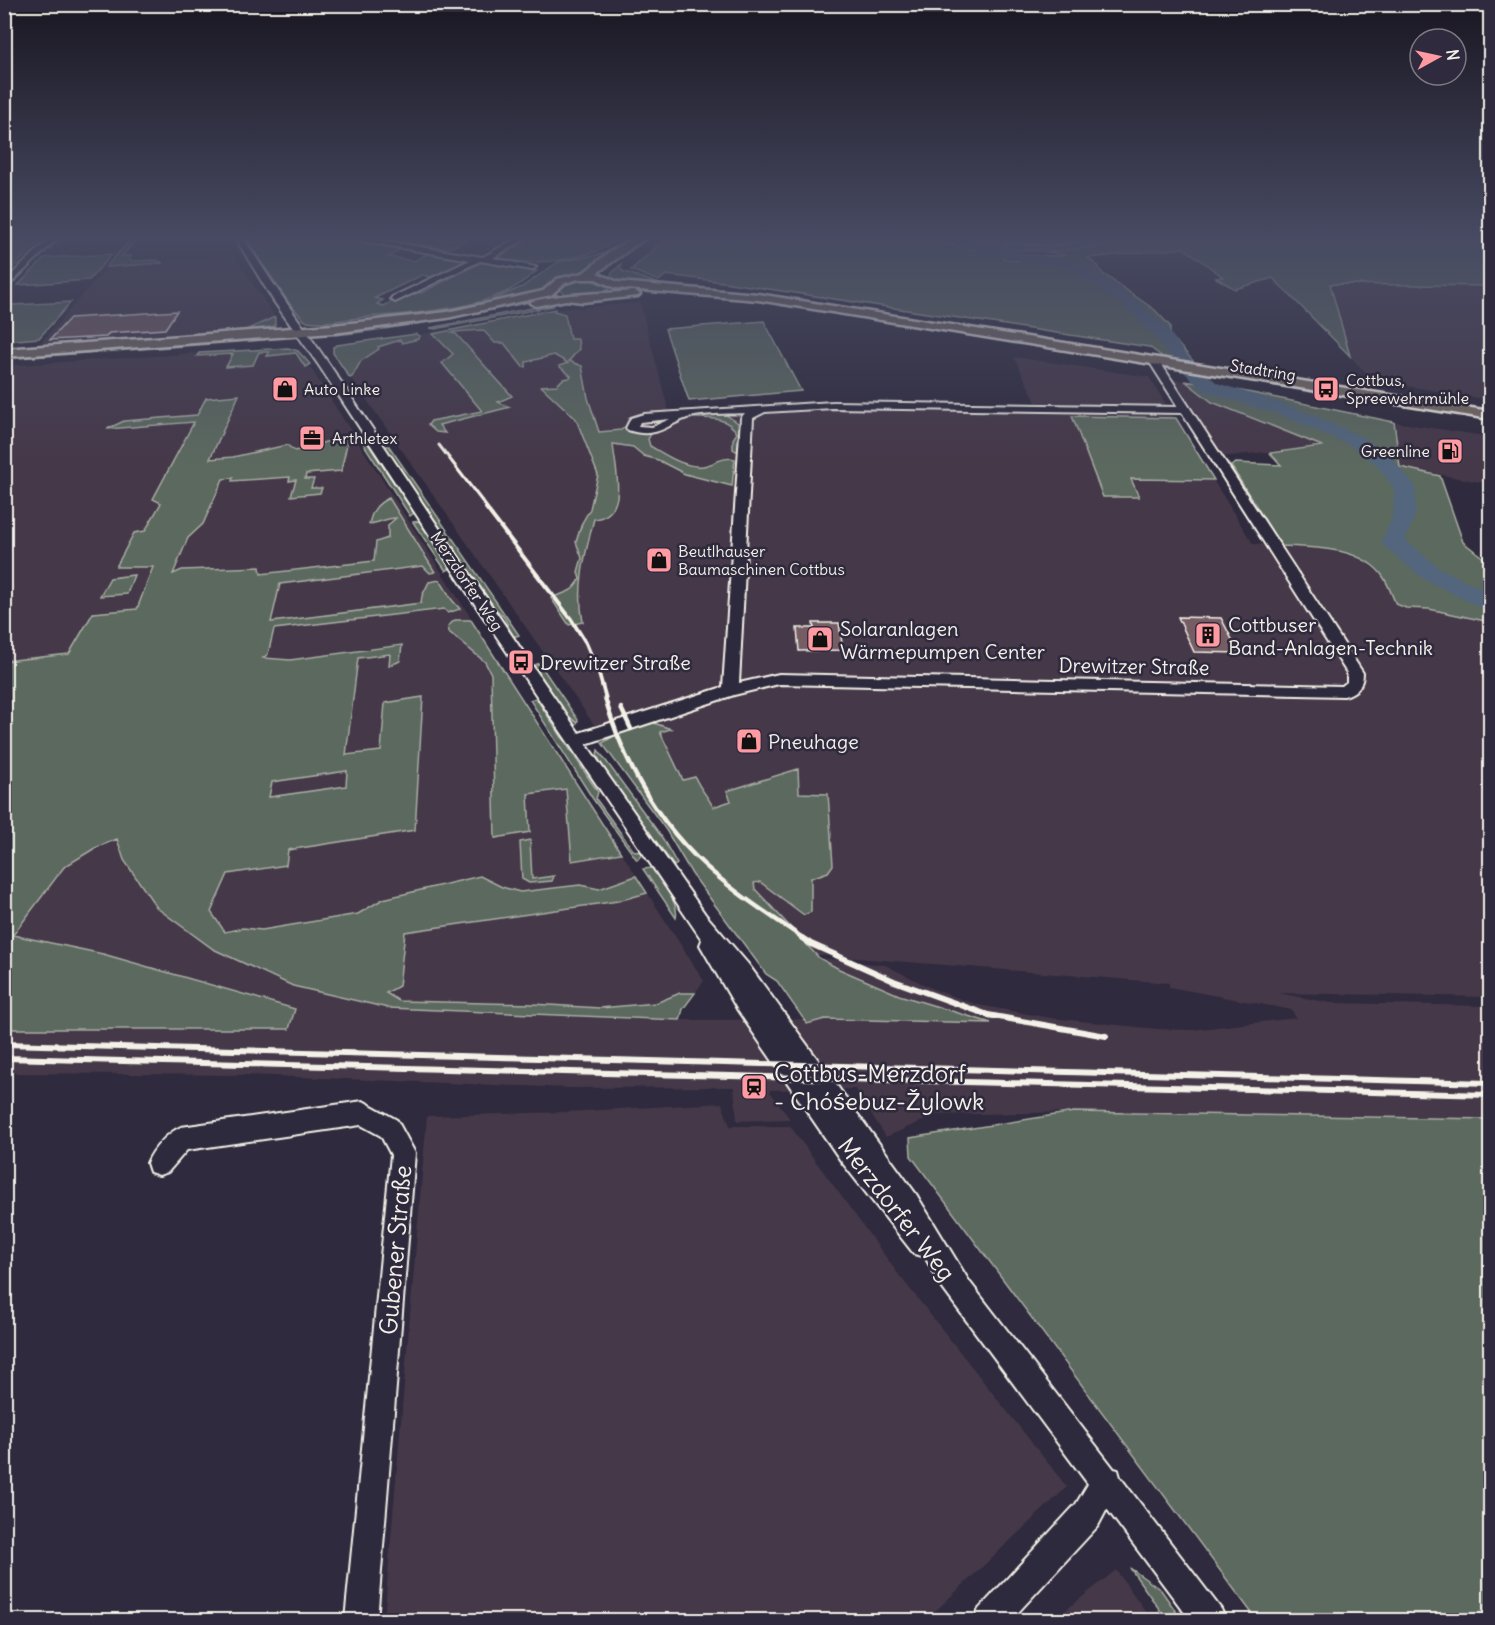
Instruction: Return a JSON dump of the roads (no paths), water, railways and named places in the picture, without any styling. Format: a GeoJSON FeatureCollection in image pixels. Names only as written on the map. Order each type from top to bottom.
{"type":"FeatureCollection","features":[{"type":"Feature","properties":{"kind":"main road","name":"Stadtring"},"geometry":{"type":"LineString","coordinates":[[4,353],[305,336],[444,315]]}},
{"type":"Feature","properties":{"kind":"main road","name":"Stadtring"},"geometry":{"type":"LineString","coordinates":[[4,362],[422,327],[480,315]]}},
{"type":"Feature","properties":{"kind":"main road","name":"Stadtring"},"geometry":{"type":"LineString","coordinates":[[814,315],[1164,367],[1211,370],[1491,415]]}},
{"type":"Feature","properties":{"kind":"main road","name":"Stadtring"},"geometry":{"type":"LineString","coordinates":[[861,315],[1164,367],[1224,382],[1491,425]]}},
{"type":"Feature","properties":{"kind":"street","name":"Merzdorfer Weg"},"geometry":{"type":"LineString","coordinates":[[289,315],[485,609],[698,920],[726,977],[804,1088],[894,1212],[959,1288],[1210,1620]]}},
{"type":"Feature","properties":{"kind":"street","name":"Drewitzer Straße"},"geometry":{"type":"LineString","coordinates":[[575,741],[731,690],[779,679],[1344,691],[1353,687],[1356,680],[1355,673],[1184,410],[1164,367]]}},
{"type":"Feature","properties":{"kind":"street"},"geometry":{"type":"LineString","coordinates":[[686,414],[833,405],[1184,410]]}},
{"type":"Feature","properties":{"kind":"street"},"geometry":{"type":"LineString","coordinates":[[731,690],[747,418],[751,412],[764,409]]}},
{"type":"Feature","properties":{"kind":"street","name":"Gubener Straße"},"geometry":{"type":"LineString","coordinates":[[159,1163],[181,1139],[363,1113],[389,1128],[403,1153],[361,1620]]}},
{"type":"Feature","properties":{"kind":"street"},"geometry":{"type":"LineString","coordinates":[[990,1620],[1087,1515],[1107,1481]]}},
{"type":"Feature","properties":{"kind":"waterway"},"geometry":{"type":"LineString","coordinates":[[1142,315],[1159,330],[1179,357],[1210,387],[1290,412],[1358,442],[1383,460],[1405,487],[1404,516],[1393,542],[1431,573],[1490,603]]}},
{"type":"Feature","properties":{"kind":"railway"},"geometry":{"type":"LineString","coordinates":[[439,445],[488,509]]}},
{"type":"Feature","properties":{"kind":"railway"},"geometry":{"type":"LineString","coordinates":[[486,508],[571,619],[586,643],[599,674],[606,699]]}},
{"type":"Feature","properties":{"kind":"railway"},"geometry":{"type":"LineString","coordinates":[[605,698],[620,741],[640,783],[679,839],[720,879],[804,939]]}},
{"type":"Feature","properties":{"kind":"railway"},"geometry":{"type":"LineString","coordinates":[[621,708],[631,729]]}},
{"type":"Feature","properties":{"kind":"railway"},"geometry":{"type":"LineString","coordinates":[[802,938],[894,981],[988,1015],[1106,1036]]}},
{"type":"Feature","properties":{"kind":"railway"},"geometry":{"type":"LineString","coordinates":[[4,1044],[1490,1083]]}},
{"type":"Feature","properties":{"kind":"railway"},"geometry":{"type":"LineString","coordinates":[[4,1058],[1490,1095]]}},
{"type":"Feature","properties":{"kind":"place","name":"Auto Linke"},"geometry":{"type":"Point","coordinates":[285,389]}},
{"type":"Feature","properties":{"kind":"place","name":"Cottbus, Spreewehrmühle"},"geometry":{"type":"Point","coordinates":[1326,389]}},
{"type":"Feature","properties":{"kind":"place","name":"Arthletex"},"geometry":{"type":"Point","coordinates":[312,438]}},
{"type":"Feature","properties":{"kind":"place","name":"Greenline"},"geometry":{"type":"Point","coordinates":[1450,451]}},
{"type":"Feature","properties":{"kind":"place","name":"Beutlhauser Baumaschinen Cottbus"},"geometry":{"type":"Point","coordinates":[659,560]}},
{"type":"Feature","properties":{"kind":"place","name":"Cottbuser Band-Anlagen-Technik"},"geometry":{"type":"Point","coordinates":[1208,635]}},
{"type":"Feature","properties":{"kind":"place","name":"Solaranlagen Wärmepumpen Center"},"geometry":{"type":"Point","coordinates":[820,639]}},
{"type":"Feature","properties":{"kind":"place","name":"Drewitzer Straße"},"geometry":{"type":"Point","coordinates":[521,662]}},
{"type":"Feature","properties":{"kind":"place","name":"Pneuhage"},"geometry":{"type":"Point","coordinates":[749,741]}},
{"type":"Feature","properties":{"kind":"place","name":"Cottbus-Merzdorf - Chóśebuz-Žylowk"},"geometry":{"type":"Point","coordinates":[754,1087]}}]}
